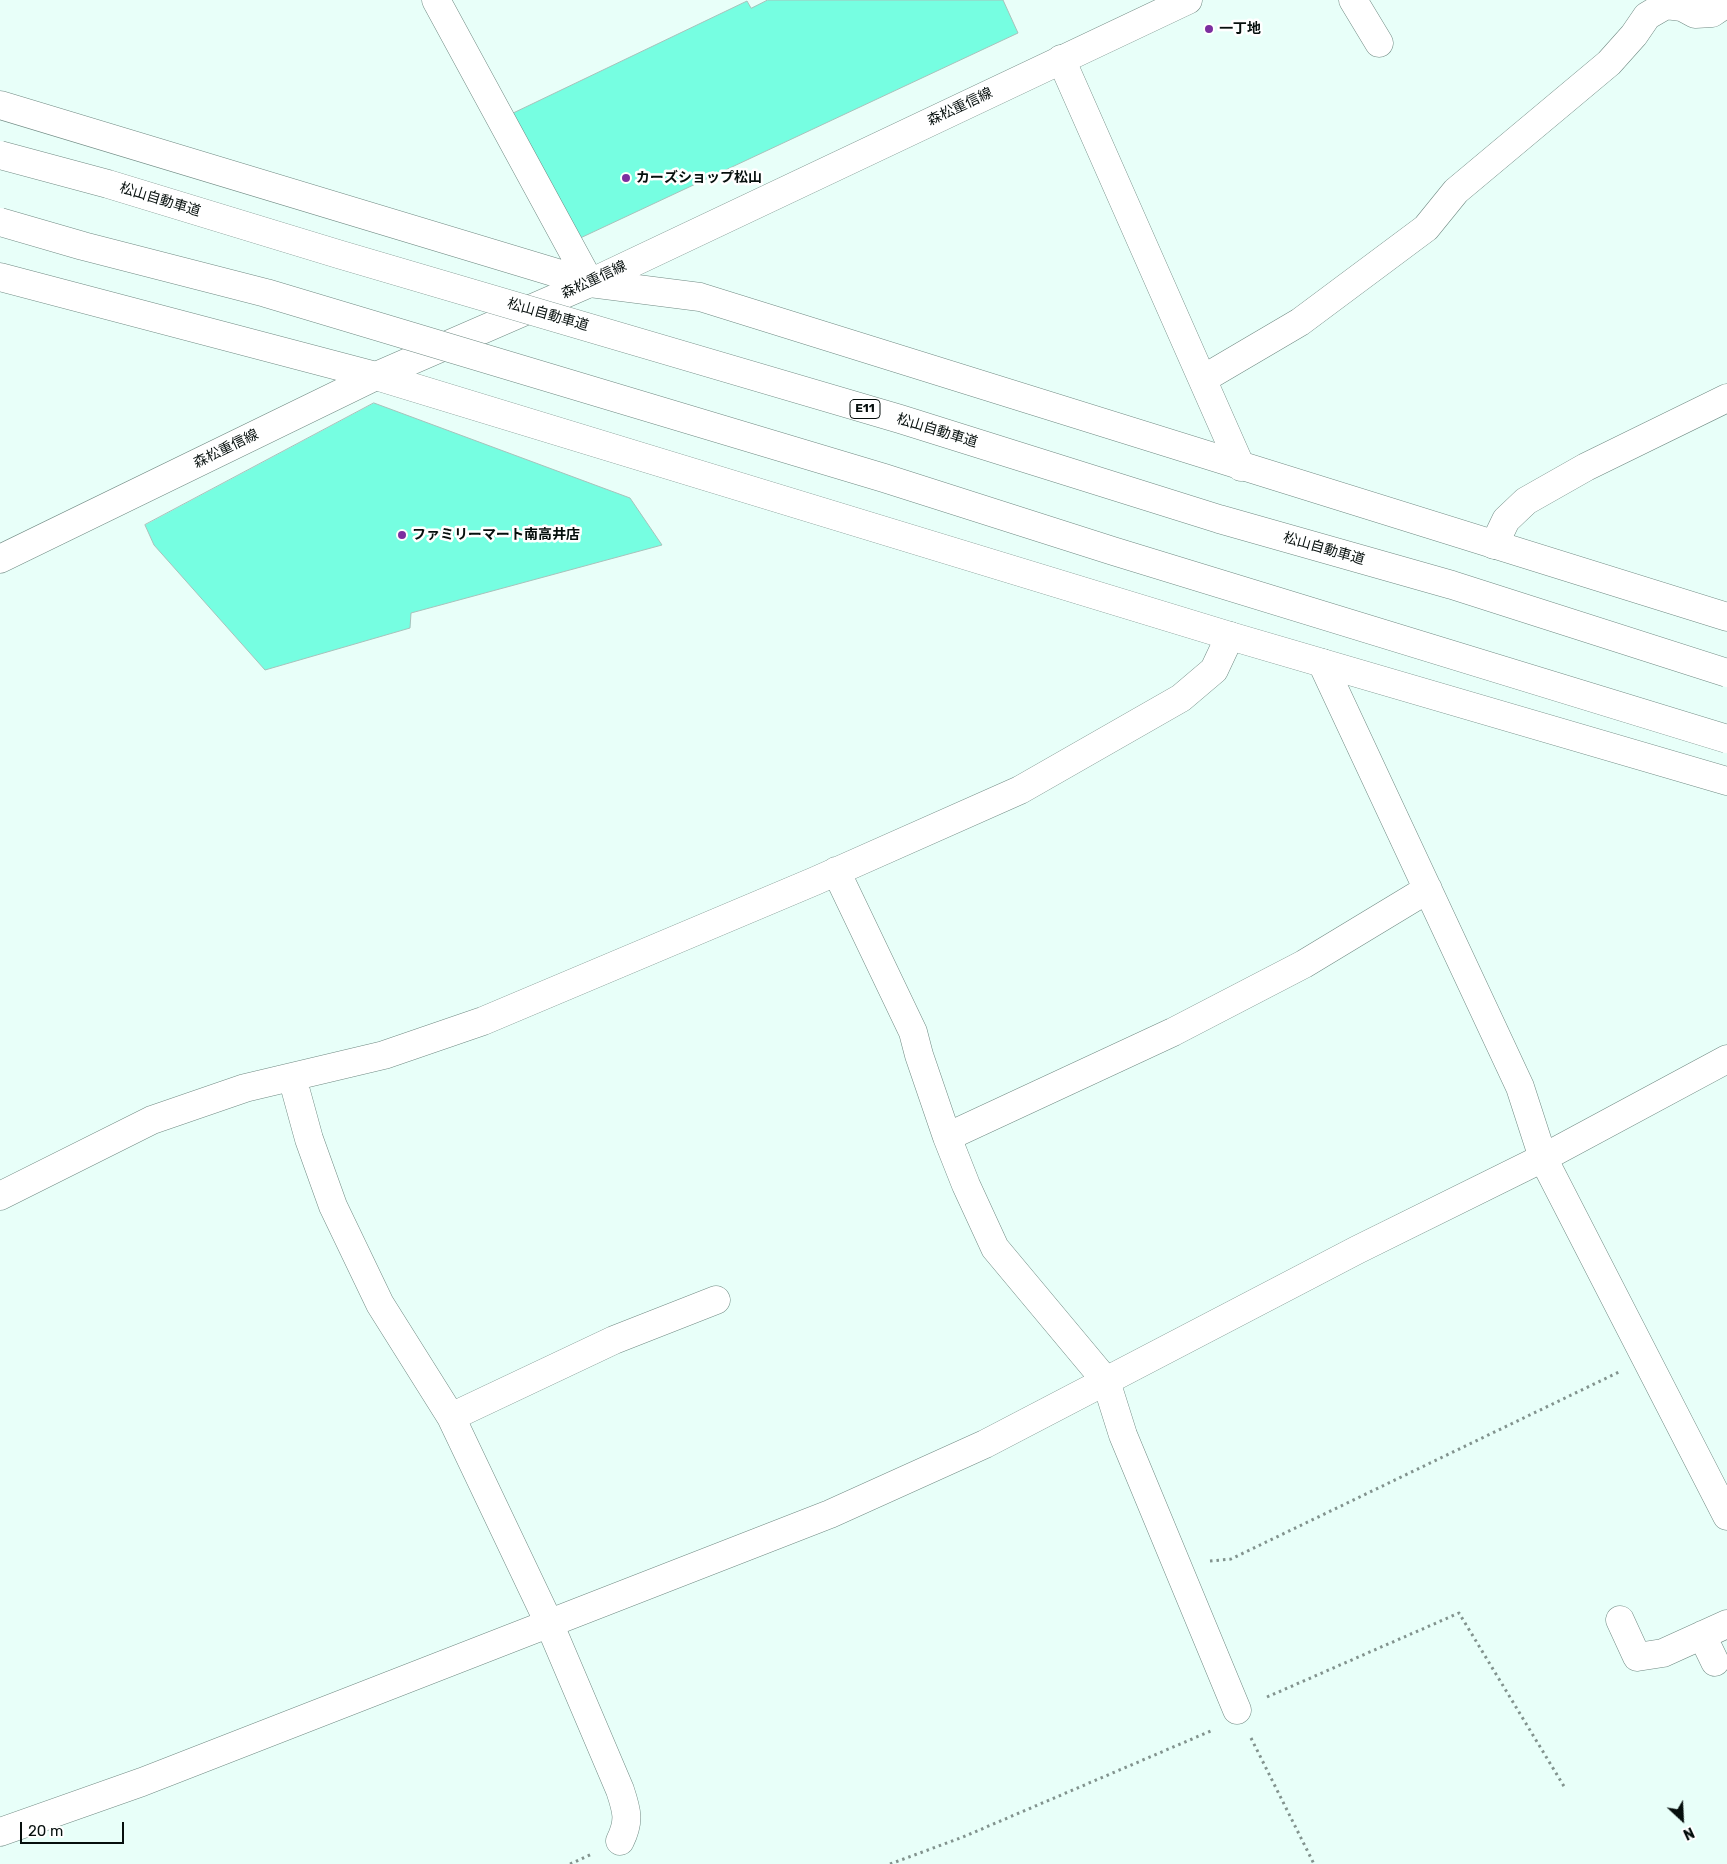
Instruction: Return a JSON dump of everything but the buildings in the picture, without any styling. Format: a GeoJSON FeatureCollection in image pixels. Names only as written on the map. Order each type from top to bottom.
{"type":"FeatureCollection","features":[{"type":"Feature","properties":{"kind":"main road"},"geometry":{"type":"LineString","coordinates":[[436,0],[590,282]]}},
{"type":"Feature","properties":{"kind":"main road","name":"森松重信線"},"geometry":{"type":"LineString","coordinates":[[0,559],[376,376],[590,282],[1188,0]]}},
{"type":"Feature","properties":{"kind":"main road"},"geometry":{"type":"LineString","coordinates":[[1353,0],[1379,43]]}},
{"type":"Feature","properties":{"kind":"main road"},"geometry":{"type":"LineString","coordinates":[[1203,379],[1300,322],[1426,228],[1456,191],[1608,63],[1634,36],[1647,16],[1666,5],[1682,7],[1696,14],[1712,12],[1727,4]]}},
{"type":"Feature","properties":{"kind":"main road"},"geometry":{"type":"LineString","coordinates":[[1061,60],[1241,467]]}},
{"type":"Feature","properties":{"kind":"main road"},"geometry":{"type":"LineString","coordinates":[[0,104],[590,282],[700,298],[1727,617]]}},
{"type":"Feature","properties":{"kind":"main road","name":"松山自動車道"},"geometry":{"type":"LineString","coordinates":[[0,155],[108,184],[338,254],[729,368],[1219,519],[1452,585],[1727,672]]}},
{"type":"Feature","properties":{"kind":"main road"},"geometry":{"type":"LineString","coordinates":[[0,222],[84,246],[266,293],[874,475],[1113,551],[1727,739]]}},
{"type":"Feature","properties":{"kind":"main road"},"geometry":{"type":"LineString","coordinates":[[0,277],[376,376],[1230,636],[1727,781]]}},
{"type":"Feature","properties":{"kind":"main road"},"geometry":{"type":"LineString","coordinates":[[1494,545],[1506,520],[1526,501],[1586,467],[1727,398]]}},
{"type":"Feature","properties":{"kind":"main road"},"geometry":{"type":"LineString","coordinates":[[0,1196],[152,1120],[244,1088],[384,1055],[483,1021],[836,871],[1020,790],[1181,698],[1214,670],[1230,636]]}},
{"type":"Feature","properties":{"kind":"main road"},"geometry":{"type":"LineString","coordinates":[[1322,662],[1520,1087],[1543,1158],[1727,1516]]}},
{"type":"Feature","properties":{"kind":"main road"},"geometry":{"type":"LineString","coordinates":[[836,871],[913,1032],[947,1137],[966,1185],[995,1248],[1106,1381],[1123,1435],[1239,1714]]}},
{"type":"Feature","properties":{"kind":"main road"},"geometry":{"type":"LineString","coordinates":[[947,1137],[1173,1032],[1304,964],[1428,889]]}},
{"type":"Feature","properties":{"kind":"main road"},"geometry":{"type":"LineString","coordinates":[[0,1832],[142,1782],[830,1514],[985,1444],[1357,1250],[1543,1158],[1727,1059]]}},
{"type":"Feature","properties":{"kind":"main road"},"geometry":{"type":"LineString","coordinates":[[292,1077],[308,1139],[333,1206],[380,1304],[451,1417],[549,1623],[627,1810],[626,1828],[620,1841]]}},
{"type":"Feature","properties":{"kind":"main road"},"geometry":{"type":"LineString","coordinates":[[451,1417],[614,1340],[716,1300]]}},
{"type":"Feature","properties":{"kind":"main road"},"geometry":{"type":"LineString","coordinates":[[1620,1620],[1637,1657],[1663,1654],[1727,1624]]}},
{"type":"Feature","properties":{"kind":"main road"},"geometry":{"type":"LineString","coordinates":[[1702,1635],[1715,1662]]}},
{"type":"Feature","properties":{"kind":"path"},"geometry":{"type":"LineString","coordinates":[[1174,1557],[1212,1562],[1231,1559],[1646,1359]]}},
{"type":"Feature","properties":{"kind":"path"},"geometry":{"type":"LineString","coordinates":[[890,1864],[963,1837],[1239,1714],[1458,1613],[1565,1788]]}},
{"type":"Feature","properties":{"kind":"path"},"geometry":{"type":"LineString","coordinates":[[1239,1714],[1314,1864]]}},
{"type":"Feature","properties":{"kind":"place","name":"一丁地"},"geometry":{"type":"Point","coordinates":[1209,29]}},
{"type":"Feature","properties":{"kind":"place","name":"カーズショップ松山"},"geometry":{"type":"Point","coordinates":[626,178]}},
{"type":"Feature","properties":{"kind":"place","name":"ファミリーマート南高井店"},"geometry":{"type":"Point","coordinates":[402,535]}}]}
